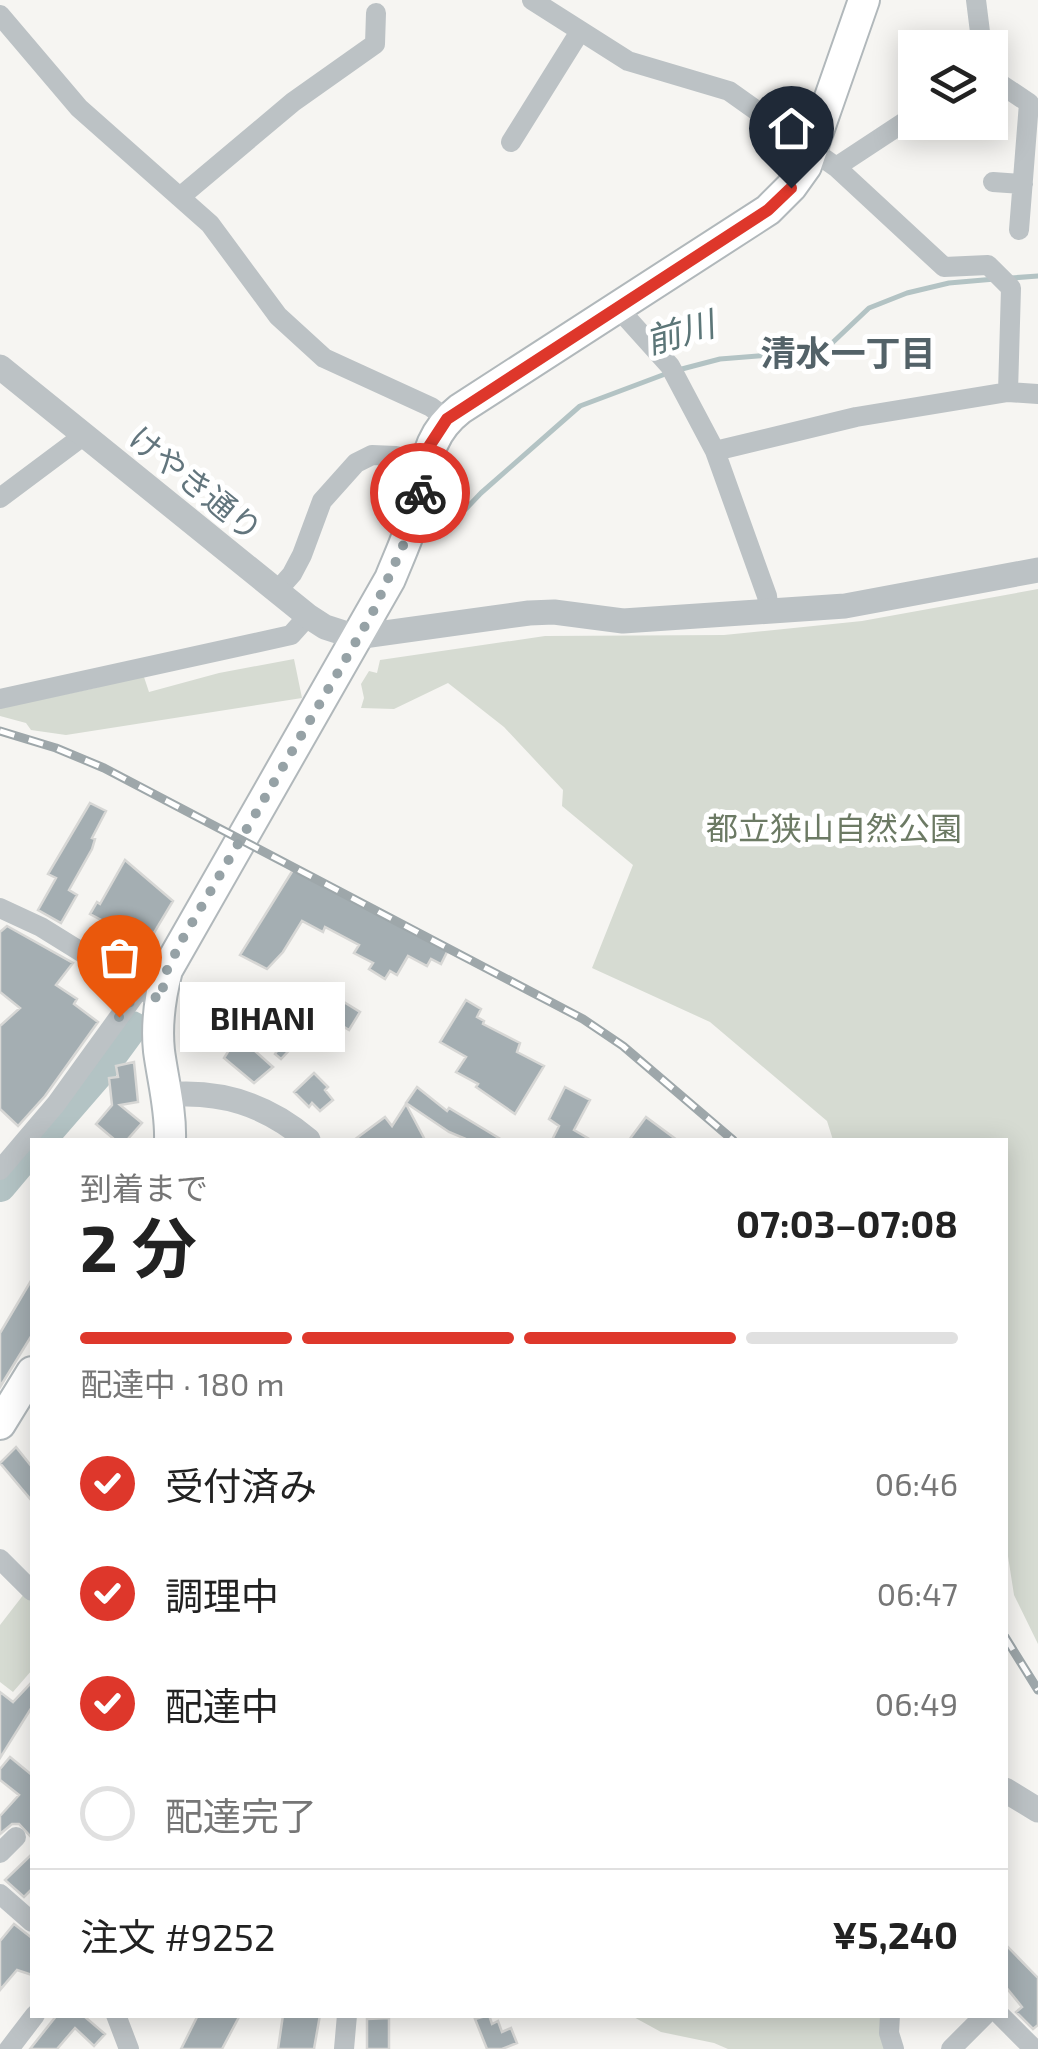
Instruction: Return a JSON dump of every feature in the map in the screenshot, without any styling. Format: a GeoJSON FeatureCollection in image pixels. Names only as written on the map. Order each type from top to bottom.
{"type":"FeatureCollection","features":[{"type":"Feature","properties":{"kind":"main road"},"geometry":{"type":"LineString","coordinates":[[170,1138],[150,994],[390,579],[414,520],[428,448],[447,419],[768,210],[825,159],[864,0]]}},
{"type":"Feature","properties":{"kind":"main road"},"geometry":{"type":"LineString","coordinates":[[0,1424],[30,1375]]}},
{"type":"Feature","properties":{"kind":"street"},"geometry":{"type":"LineString","coordinates":[[532,0],[628,62],[729,90],[825,159],[944,267],[988,266],[1011,288],[1008,392]]}},
{"type":"Feature","properties":{"kind":"street"},"geometry":{"type":"LineString","coordinates":[[976,0],[980,30]]}},
{"type":"Feature","properties":{"kind":"street"},"geometry":{"type":"LineString","coordinates":[[180,197],[292,102],[375,44],[376,13]]}},
{"type":"Feature","properties":{"kind":"street"},"geometry":{"type":"LineString","coordinates":[[0,15],[79,108],[210,224],[278,316],[324,358],[431,406],[447,419]]}},
{"type":"Feature","properties":{"kind":"street"},"geometry":{"type":"LineString","coordinates":[[511,142],[580,33]]}},
{"type":"Feature","properties":{"kind":"street"},"geometry":{"type":"LineString","coordinates":[[1008,89],[1029,103],[1019,230]]}},
{"type":"Feature","properties":{"kind":"street"},"geometry":{"type":"LineString","coordinates":[[825,159],[898,123]]}},
{"type":"Feature","properties":{"kind":"street"},"geometry":{"type":"LineString","coordinates":[[993,182],[1023,184]]}},
{"type":"Feature","properties":{"kind":"street"},"geometry":{"type":"LineString","coordinates":[[617,307],[674,373],[715,451],[767,596],[769,612]]}},
{"type":"Feature","properties":{"kind":"street","name":"けやき通り"},"geometry":{"type":"LineString","coordinates":[[0,368],[308,616],[325,628],[356,637]]}},
{"type":"Feature","properties":{"kind":"street"},"geometry":{"type":"LineString","coordinates":[[715,451],[856,417],[1008,392],[1038,394]]}},
{"type":"Feature","properties":{"kind":"street"},"geometry":{"type":"LineString","coordinates":[[0,498],[84,436]]}},
{"type":"Feature","properties":{"kind":"street"},"geometry":{"type":"LineString","coordinates":[[277,591],[302,555],[322,502],[356,464],[372,455],[396,456],[426,466]]}},
{"type":"Feature","properties":{"kind":"street"},"geometry":{"type":"LineString","coordinates":[[356,637],[529,613],[554,612],[623,621],[881,602],[1038,570]]}},
{"type":"Feature","properties":{"kind":"street"},"geometry":{"type":"LineString","coordinates":[[0,700],[291,635],[308,616]]}},
{"type":"Feature","properties":{"kind":"street"},"geometry":{"type":"LineString","coordinates":[[0,908],[41,928],[150,994],[0,1170]]}},
{"type":"Feature","properties":{"kind":"street"},"geometry":{"type":"LineString","coordinates":[[166,1095],[198,1092],[230,1098],[268,1113],[305,1138]]}},
{"type":"Feature","properties":{"kind":"street"},"geometry":{"type":"LineString","coordinates":[[0,1559],[30,1589]]}},
{"type":"Feature","properties":{"kind":"street"},"geometry":{"type":"LineString","coordinates":[[1008,1792],[1038,1810]]}},
{"type":"Feature","properties":{"kind":"street"},"geometry":{"type":"LineString","coordinates":[[0,1853],[16,1837]]}},
{"type":"Feature","properties":{"kind":"street"},"geometry":{"type":"LineString","coordinates":[[0,1894],[30,1920]]}},
{"type":"Feature","properties":{"kind":"street"},"geometry":{"type":"LineString","coordinates":[[10,2049],[33,2018]]}},
{"type":"Feature","properties":{"kind":"street"},"geometry":{"type":"LineString","coordinates":[[117,2018],[130,2049]]}},
{"type":"Feature","properties":{"kind":"street"},"geometry":{"type":"LineString","coordinates":[[344,2049],[347,2018]]}},
{"type":"Feature","properties":{"kind":"street"},"geometry":{"type":"LineString","coordinates":[[890,2018],[894,2049]]}},
{"type":"Feature","properties":{"kind":"street"},"geometry":{"type":"LineString","coordinates":[[950,2049],[981,2018]]}},
{"type":"Feature","properties":{"kind":"street"},"geometry":{"type":"LineString","coordinates":[[1003,2018],[1034,2049]]}},
{"type":"Feature","properties":{"kind":"green space","name":"都立狭山自然公園"},"geometry":{"type":"Polygon","coordinates":[[[1038,589],[1038,1644],[1014,1595],[1008,1556],[1008,1138],[832,1138],[827,1121],[710,1022],[592,968],[633,865],[562,806],[563,790],[504,727],[448,683],[394,709],[361,708],[361,684],[369,671],[377,673],[380,660],[545,636],[724,635],[862,621],[1038,589]]]}},
{"type":"Feature","properties":{"kind":"green space"},"geometry":{"type":"Polygon","coordinates":[[[294,659],[302,698],[66,735],[31,730],[26,723],[0,716],[0,708],[143,674],[149,692],[294,659]]]}},
{"type":"Feature","properties":{"kind":"green space"},"geometry":{"type":"Polygon","coordinates":[[[24,1594],[30,1600],[30,1672],[13,1692],[0,1682],[0,1625],[24,1594]]]}},
{"type":"Feature","properties":{"kind":"green space"},"geometry":{"type":"Polygon","coordinates":[[[635,2018],[887,2018],[887,2049],[728,2049],[661,2032],[635,2018]]]}},
{"type":"Feature","properties":{"kind":"building"},"geometry":{"type":"Polygon","coordinates":[[[90,803],[106,811],[92,838],[92,849],[69,890],[77,895],[61,923],[38,910],[56,878],[48,874],[90,803]]]}},
{"type":"Feature","properties":{"kind":"building"},"geometry":{"type":"Polygon","coordinates":[[[125,860],[173,901],[133,968],[87,939],[101,920],[90,914],[125,860]]]}},
{"type":"Feature","properties":{"kind":"building"},"geometry":{"type":"Polygon","coordinates":[[[293,870],[448,950],[441,964],[431,959],[427,966],[408,956],[397,975],[390,971],[385,979],[369,969],[373,963],[354,953],[359,945],[325,927],[323,932],[302,921],[267,969],[240,955],[293,870]]]}},
{"type":"Feature","properties":{"kind":"building"},"geometry":{"type":"Polygon","coordinates":[[[7,926],[73,963],[56,985],[77,999],[74,1004],[98,1022],[45,1096],[18,1126],[0,1109],[0,1026],[20,1008],[0,992],[0,932],[7,926]]]}},
{"type":"Feature","properties":{"kind":"building"},"geometry":{"type":"Polygon","coordinates":[[[321,988],[360,1012],[349,1030],[323,1014],[281,1059],[275,1054],[289,1033],[268,1013],[277,1004],[296,1021],[321,988]]]}},
{"type":"Feature","properties":{"kind":"building"},"geometry":{"type":"Polygon","coordinates":[[[466,1000],[481,1009],[477,1017],[483,1024],[520,1043],[517,1052],[544,1066],[515,1114],[456,1072],[466,1057],[440,1042],[466,1000]]]}},
{"type":"Feature","properties":{"kind":"building"},"geometry":{"type":"Polygon","coordinates":[[[252,1013],[272,1024],[255,1051],[273,1067],[254,1083],[224,1058],[252,1013]]]}},
{"type":"Feature","properties":{"kind":"building"},"geometry":{"type":"Polygon","coordinates":[[[134,1062],[138,1102],[120,1105],[142,1123],[129,1138],[113,1138],[96,1124],[112,1105],[109,1078],[118,1077],[116,1066],[134,1062]]]}},
{"type":"Feature","properties":{"kind":"building"},"geometry":{"type":"Polygon","coordinates":[[[314,1073],[328,1087],[325,1090],[333,1100],[320,1111],[312,1103],[309,1107],[294,1092],[314,1073]]]}},
{"type":"Feature","properties":{"kind":"building"},"geometry":{"type":"Polygon","coordinates":[[[417,1087],[447,1111],[449,1108],[499,1138],[463,1138],[406,1103],[417,1087]]]}},
{"type":"Feature","properties":{"kind":"building"},"geometry":{"type":"Polygon","coordinates":[[[565,1087],[590,1100],[574,1130],[588,1138],[553,1138],[559,1126],[549,1119],[565,1087]]]}},
{"type":"Feature","properties":{"kind":"building"},"geometry":{"type":"Polygon","coordinates":[[[406,1104],[424,1138],[357,1138],[385,1117],[392,1126],[406,1104]]]}},
{"type":"Feature","properties":{"kind":"building"},"geometry":{"type":"Polygon","coordinates":[[[646,1117],[674,1138],[630,1138],[646,1117]]]}},
{"type":"Feature","properties":{"kind":"building"},"geometry":{"type":"Polygon","coordinates":[[[30,1282],[30,1338],[0,1387],[0,1333],[30,1282]]]}},
{"type":"Feature","properties":{"kind":"building"},"geometry":{"type":"Polygon","coordinates":[[[16,1447],[30,1464],[30,1499],[0,1463],[16,1447]]]}},
{"type":"Feature","properties":{"kind":"building"},"geometry":{"type":"Polygon","coordinates":[[[30,1684],[30,1710],[0,1758],[0,1692],[13,1702],[30,1684]]]}},
{"type":"Feature","properties":{"kind":"building"},"geometry":{"type":"Polygon","coordinates":[[[10,1757],[30,1773],[30,1836],[19,1824],[12,1824],[0,1834],[0,1816],[19,1795],[0,1780],[0,1769],[10,1757]]]}},
{"type":"Feature","properties":{"kind":"building"},"geometry":{"type":"Polygon","coordinates":[[[30,1856],[30,1891],[24,1897],[5,1880],[30,1856]]]}},
{"type":"Feature","properties":{"kind":"building"},"geometry":{"type":"Polygon","coordinates":[[[14,1924],[30,1936],[30,1974],[17,1970],[0,1990],[0,1941],[14,1924]]]}},
{"type":"Feature","properties":{"kind":"building"},"geometry":{"type":"Polygon","coordinates":[[[1008,1947],[1038,1978],[1038,2025],[1033,2029],[1016,2012],[1022,2007],[1008,1990],[1008,1947]]]}},
{"type":"Feature","properties":{"kind":"building"},"geometry":{"type":"Polygon","coordinates":[[[55,2018],[86,2018],[105,2034],[94,2046],[75,2028],[57,2049],[30,2049],[55,2018]]]}},
{"type":"Feature","properties":{"kind":"building"},"geometry":{"type":"Polygon","coordinates":[[[196,2018],[238,2018],[222,2049],[181,2049],[196,2018]]]}},
{"type":"Feature","properties":{"kind":"building"},"geometry":{"type":"Polygon","coordinates":[[[283,2018],[319,2018],[314,2049],[278,2049],[283,2018]]]}},
{"type":"Feature","properties":{"kind":"building"},"geometry":{"type":"Polygon","coordinates":[[[389,2018],[389,2049],[367,2049],[367,2019],[389,2018]]]}},
{"type":"Feature","properties":{"kind":"building"},"geometry":{"type":"Polygon","coordinates":[[[490,2018],[492,2024],[498,2021],[502,2032],[511,2028],[517,2043],[487,2049],[475,2019],[490,2018]]]}},
{"type":"Feature","properties":{"kind":"waterway","name":"前川"},"geometry":{"type":"LineString","coordinates":[[1011,278],[1038,276]]}},
{"type":"Feature","properties":{"kind":"waterway","name":"前川"},"geometry":{"type":"LineString","coordinates":[[678,370],[720,359],[785,354],[830,345],[869,308],[949,283],[995,279]]}},
{"type":"Feature","properties":{"kind":"waterway","name":"前川"},"geometry":{"type":"LineString","coordinates":[[440,536],[481,493],[580,406],[668,373]]}},
{"type":"Feature","properties":{"kind":"waterway","name":"前川"},"geometry":{"type":"LineString","coordinates":[[42,1138],[132,1027]]}},
{"type":"Feature","properties":{"kind":"waterway","name":"前川"},"geometry":{"type":"LineString","coordinates":[[0,1186],[30,1150]]}},
{"type":"Feature","properties":{"kind":"railway"},"geometry":{"type":"LineString","coordinates":[[0,731],[104,768],[583,1019],[623,1046],[731,1138]]}},
{"type":"Feature","properties":{"kind":"railway"},"geometry":{"type":"LineString","coordinates":[[1008,1642],[1038,1690]]}},
{"type":"Feature","properties":{"kind":"way so far"},"geometry":{"type":"LineString","coordinates":[[119,1017],[140,988],[160,1000],[167,970],[182,940],[390,579],[414,520],[420,493]]}},
{"type":"Feature","properties":{"kind":"place","name":"BIHANI"},"geometry":{"type":"Point","coordinates":[119,1017]}},
{"type":"Feature","properties":{"kind":"district","name":"清水一丁目"},"geometry":{"type":"Point","coordinates":[848,354]}},
{"type":"Feature","properties":{"kind":"route"},"geometry":{"type":"LineString","coordinates":[[420,493],[428,448],[447,419],[768,210],[791,188]]}}]}
